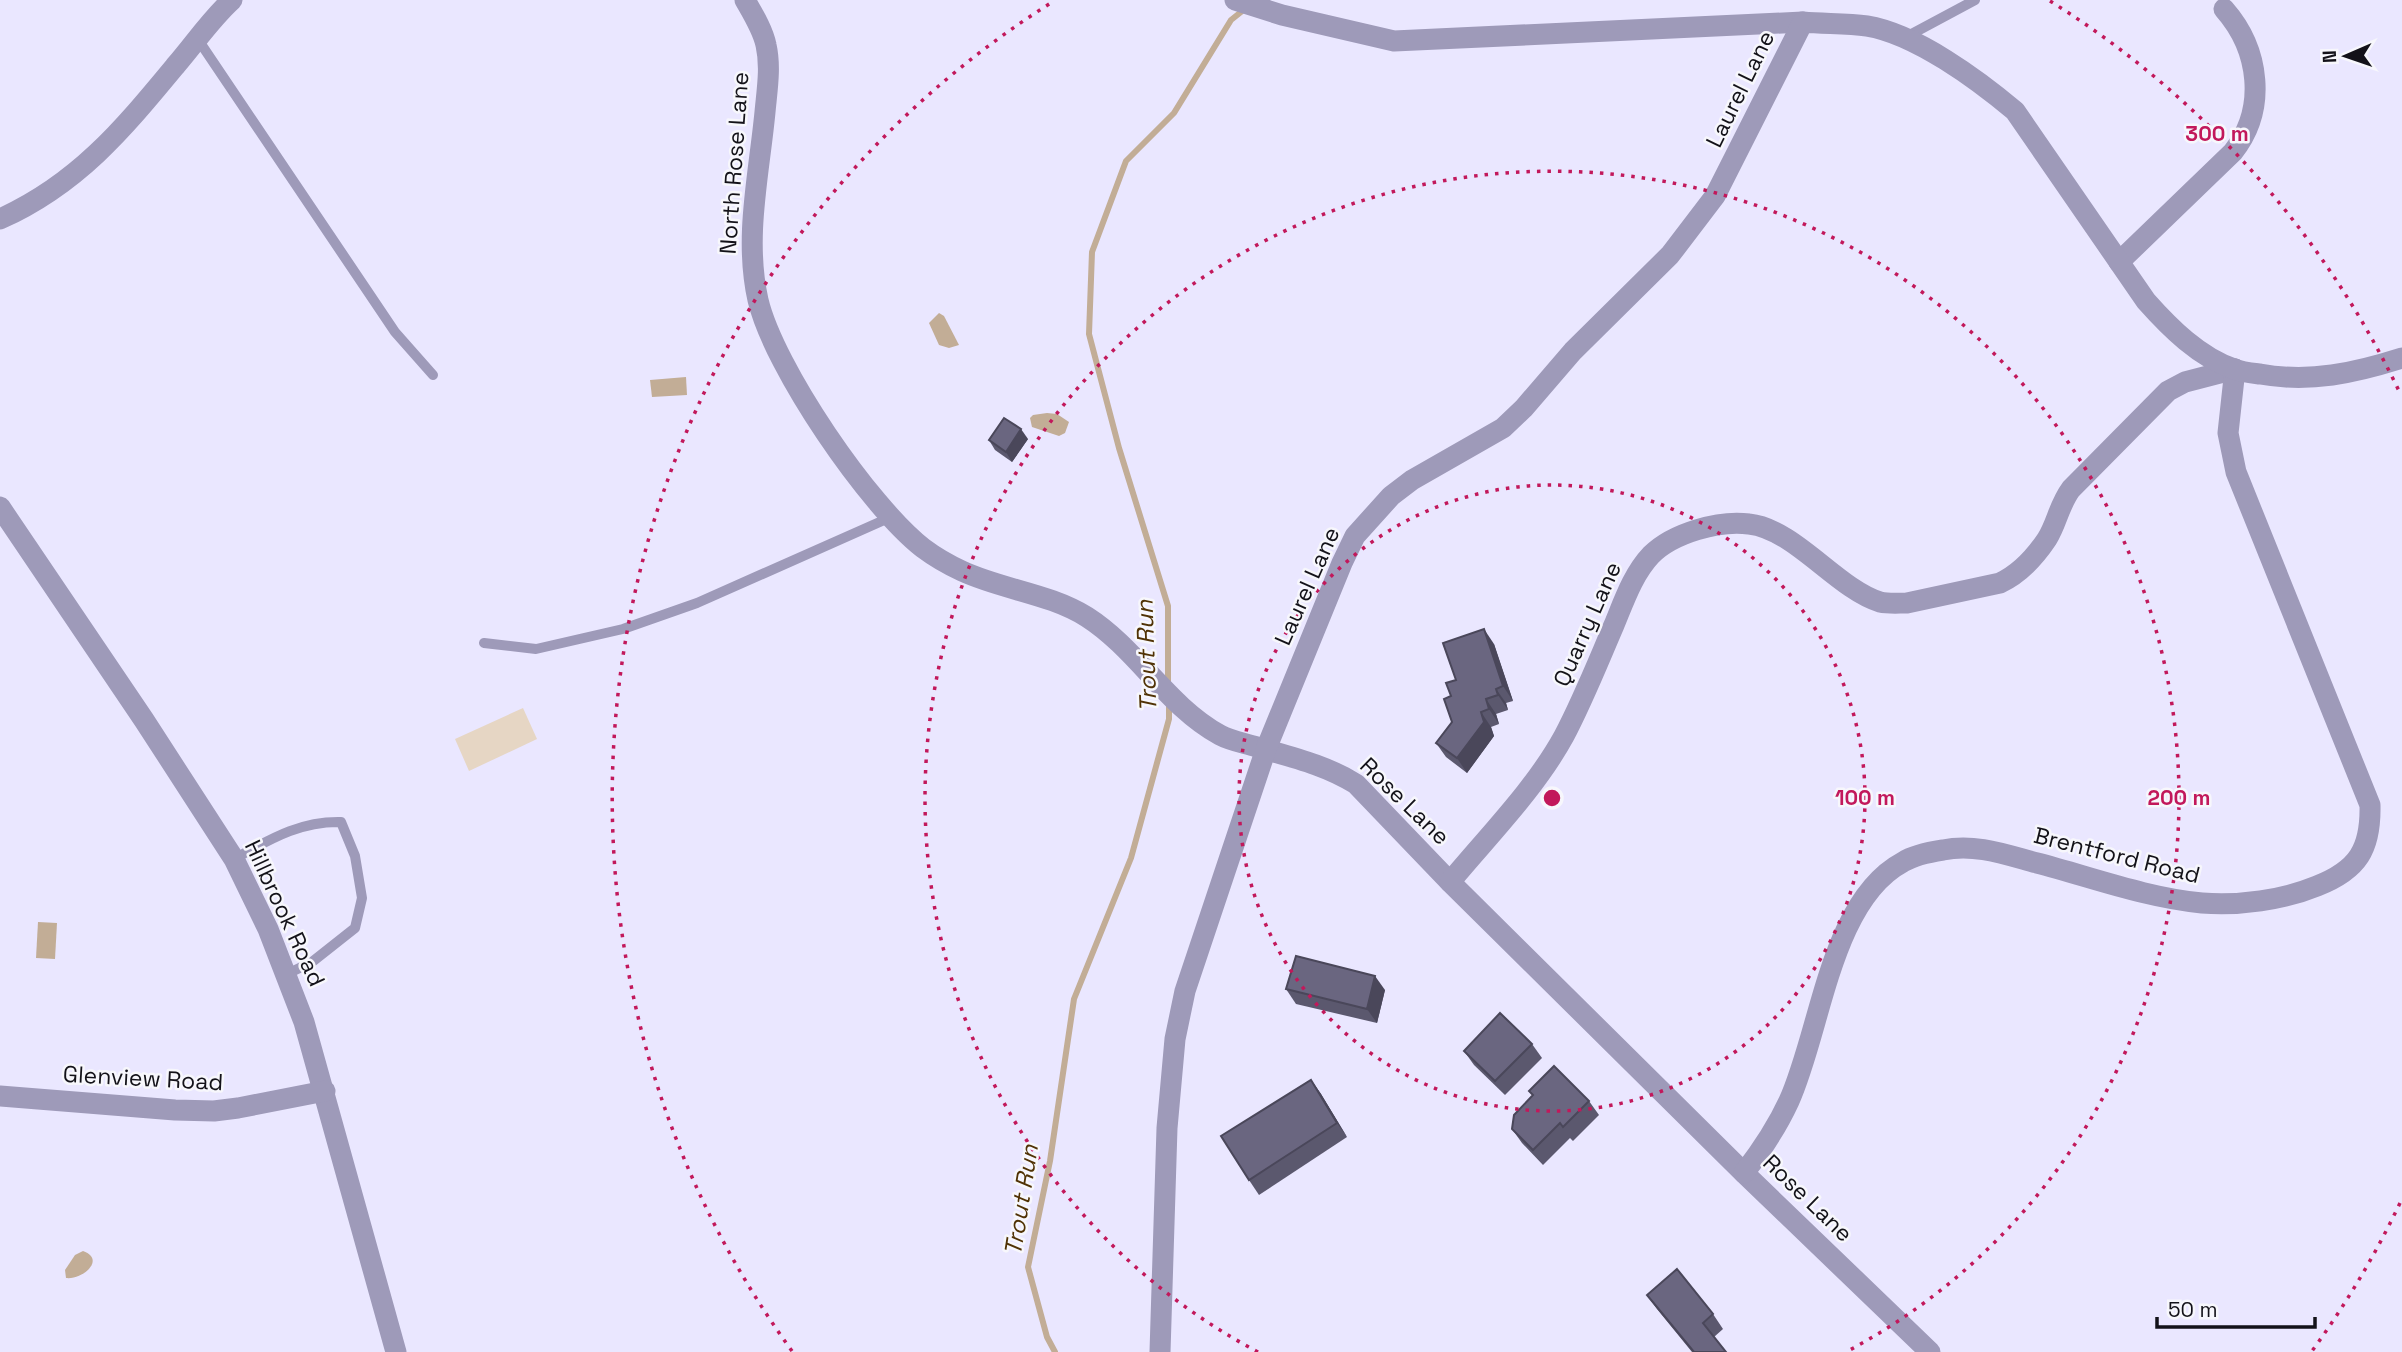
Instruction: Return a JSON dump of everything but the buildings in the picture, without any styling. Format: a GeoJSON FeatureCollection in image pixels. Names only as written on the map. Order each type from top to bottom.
{"type":"FeatureCollection","features":[{"type":"Feature","properties":{"kind":"street"},"geometry":{"type":"LineString","coordinates":[[0,219],[46,194],[84,167],[115,138],[197,38],[232,0]]}},
{"type":"Feature","properties":{"kind":"street","name":"North Rose Lane"},"geometry":{"type":"LineString","coordinates":[[745,0],[766,44],[769,73],[751,239],[754,280],[760,308],[772,340],[813,411],[840,451],[891,517],[924,549],[962,571],[1045,597],[1085,616],[1108,632],[1200,722],[1222,736],[1266,749]]}},
{"type":"Feature","properties":{"kind":"street"},"geometry":{"type":"LineString","coordinates":[[1235,0],[1394,41],[1802,22]]}},
{"type":"Feature","properties":{"kind":"street"},"geometry":{"type":"LineString","coordinates":[[2119,262],[2233,152],[2244,138],[2256,98],[2255,72],[2232,18],[2224,9]]}},
{"type":"Feature","properties":{"kind":"street","name":"Laurel Lane"},"geometry":{"type":"LineString","coordinates":[[1266,749],[1355,536],[1391,496],[1412,480],[1503,428],[1573,351],[1670,255],[1715,196],[1802,22],[1868,26],[1903,39],[1955,65],[2015,111],[2146,301],[2163,321],[2204,354],[2235,369],[2269,376],[2325,377],[2363,370],[2402,358]]}},
{"type":"Feature","properties":{"kind":"street","name":"Quarry Lane"},"geometry":{"type":"LineString","coordinates":[[1450,882],[1537,778],[1563,738],[1637,574],[1653,553],[1664,545],[1715,524],[1726,522],[1757,526],[1779,534],[1863,593],[1881,602],[1894,604],[2000,583],[2013,577],[2024,567],[2048,538],[2059,509],[2071,489],[2168,391],[2185,382],[2235,369]]}},
{"type":"Feature","properties":{"kind":"street","name":"Brentford Road"},"geometry":{"type":"LineString","coordinates":[[1744,1173],[1764,1146],[1790,1100],[1850,918],[1872,887],[1903,862],[1946,849],[1991,851],[2156,894],[2203,903],[2238,903],[2308,890],[2334,878],[2357,861],[2365,848],[2370,805],[2236,472],[2228,433],[2235,369]]}},
{"type":"Feature","properties":{"kind":"street","name":"Hillbrook Road"},"geometry":{"type":"LineString","coordinates":[[0,507],[234,859],[287,974],[325,1091],[396,1352]]}},
{"type":"Feature","properties":{"kind":"street"},"geometry":{"type":"LineString","coordinates":[[1160,1352],[1167,1128],[1175,1039],[1185,991],[1266,749]]}},
{"type":"Feature","properties":{"kind":"street","name":"Rose Lane"},"geometry":{"type":"LineString","coordinates":[[1266,749],[1337,772],[1356,784],[1450,882],[1744,1173],[1930,1352]]}},
{"type":"Feature","properties":{"kind":"street","name":"Glenview Road"},"geometry":{"type":"LineString","coordinates":[[0,1096],[214,1111],[325,1091]]}},
{"type":"Feature","properties":{"kind":"lane"},"geometry":{"type":"LineString","coordinates":[[1903,39],[1975,0]]}},
{"type":"Feature","properties":{"kind":"lane"},"geometry":{"type":"LineString","coordinates":[[197,38],[395,332],[433,375]]}},
{"type":"Feature","properties":{"kind":"lane"},"geometry":{"type":"LineString","coordinates":[[484,643],[536,649],[623,629],[697,603],[891,517]]}},
{"type":"Feature","properties":{"kind":"lane"},"geometry":{"type":"LineString","coordinates":[[234,859],[274,836],[323,822],[341,822],[355,856],[362,898],[355,928],[312,962],[287,974]]}},
{"type":"Feature","properties":{"kind":"shaded area"},"geometry":{"type":"Polygon","coordinates":[[[939,313],[944,316],[959,345],[949,348],[939,345],[929,323],[939,313]]]}},
{"type":"Feature","properties":{"kind":"shaded area"},"geometry":{"type":"Polygon","coordinates":[[[686,377],[687,395],[652,397],[650,380],[686,377]]]}},
{"type":"Feature","properties":{"kind":"shaded area"},"geometry":{"type":"Polygon","coordinates":[[[1057,414],[1069,422],[1065,433],[1059,436],[1032,427],[1030,418],[1033,415],[1057,414]]]}},
{"type":"Feature","properties":{"kind":"shaded area"},"geometry":{"type":"Polygon","coordinates":[[[523,708],[537,739],[469,771],[455,739],[523,708]]]}},
{"type":"Feature","properties":{"kind":"shaded area"},"geometry":{"type":"Polygon","coordinates":[[[38,922],[57,923],[55,959],[36,958],[38,922]]]}},
{"type":"Feature","properties":{"kind":"shaded area"},"geometry":{"type":"Polygon","coordinates":[[[83,1251],[92,1259],[90,1268],[79,1276],[66,1278],[65,1270],[75,1255],[83,1251]]]}},
{"type":"Feature","properties":{"kind":"waterway","name":"Trout Run"},"geometry":{"type":"LineString","coordinates":[[1168,685],[1168,606],[1119,448],[1089,334],[1092,252],[1126,161],[1174,113],[1231,20],[1246,8]]}},
{"type":"Feature","properties":{"kind":"waterway","name":"Trout Run"},"geometry":{"type":"LineString","coordinates":[[1055,1352],[1047,1337],[1028,1267],[1050,1161],[1074,999],[1131,858],[1169,719],[1169,703]]}}]}
